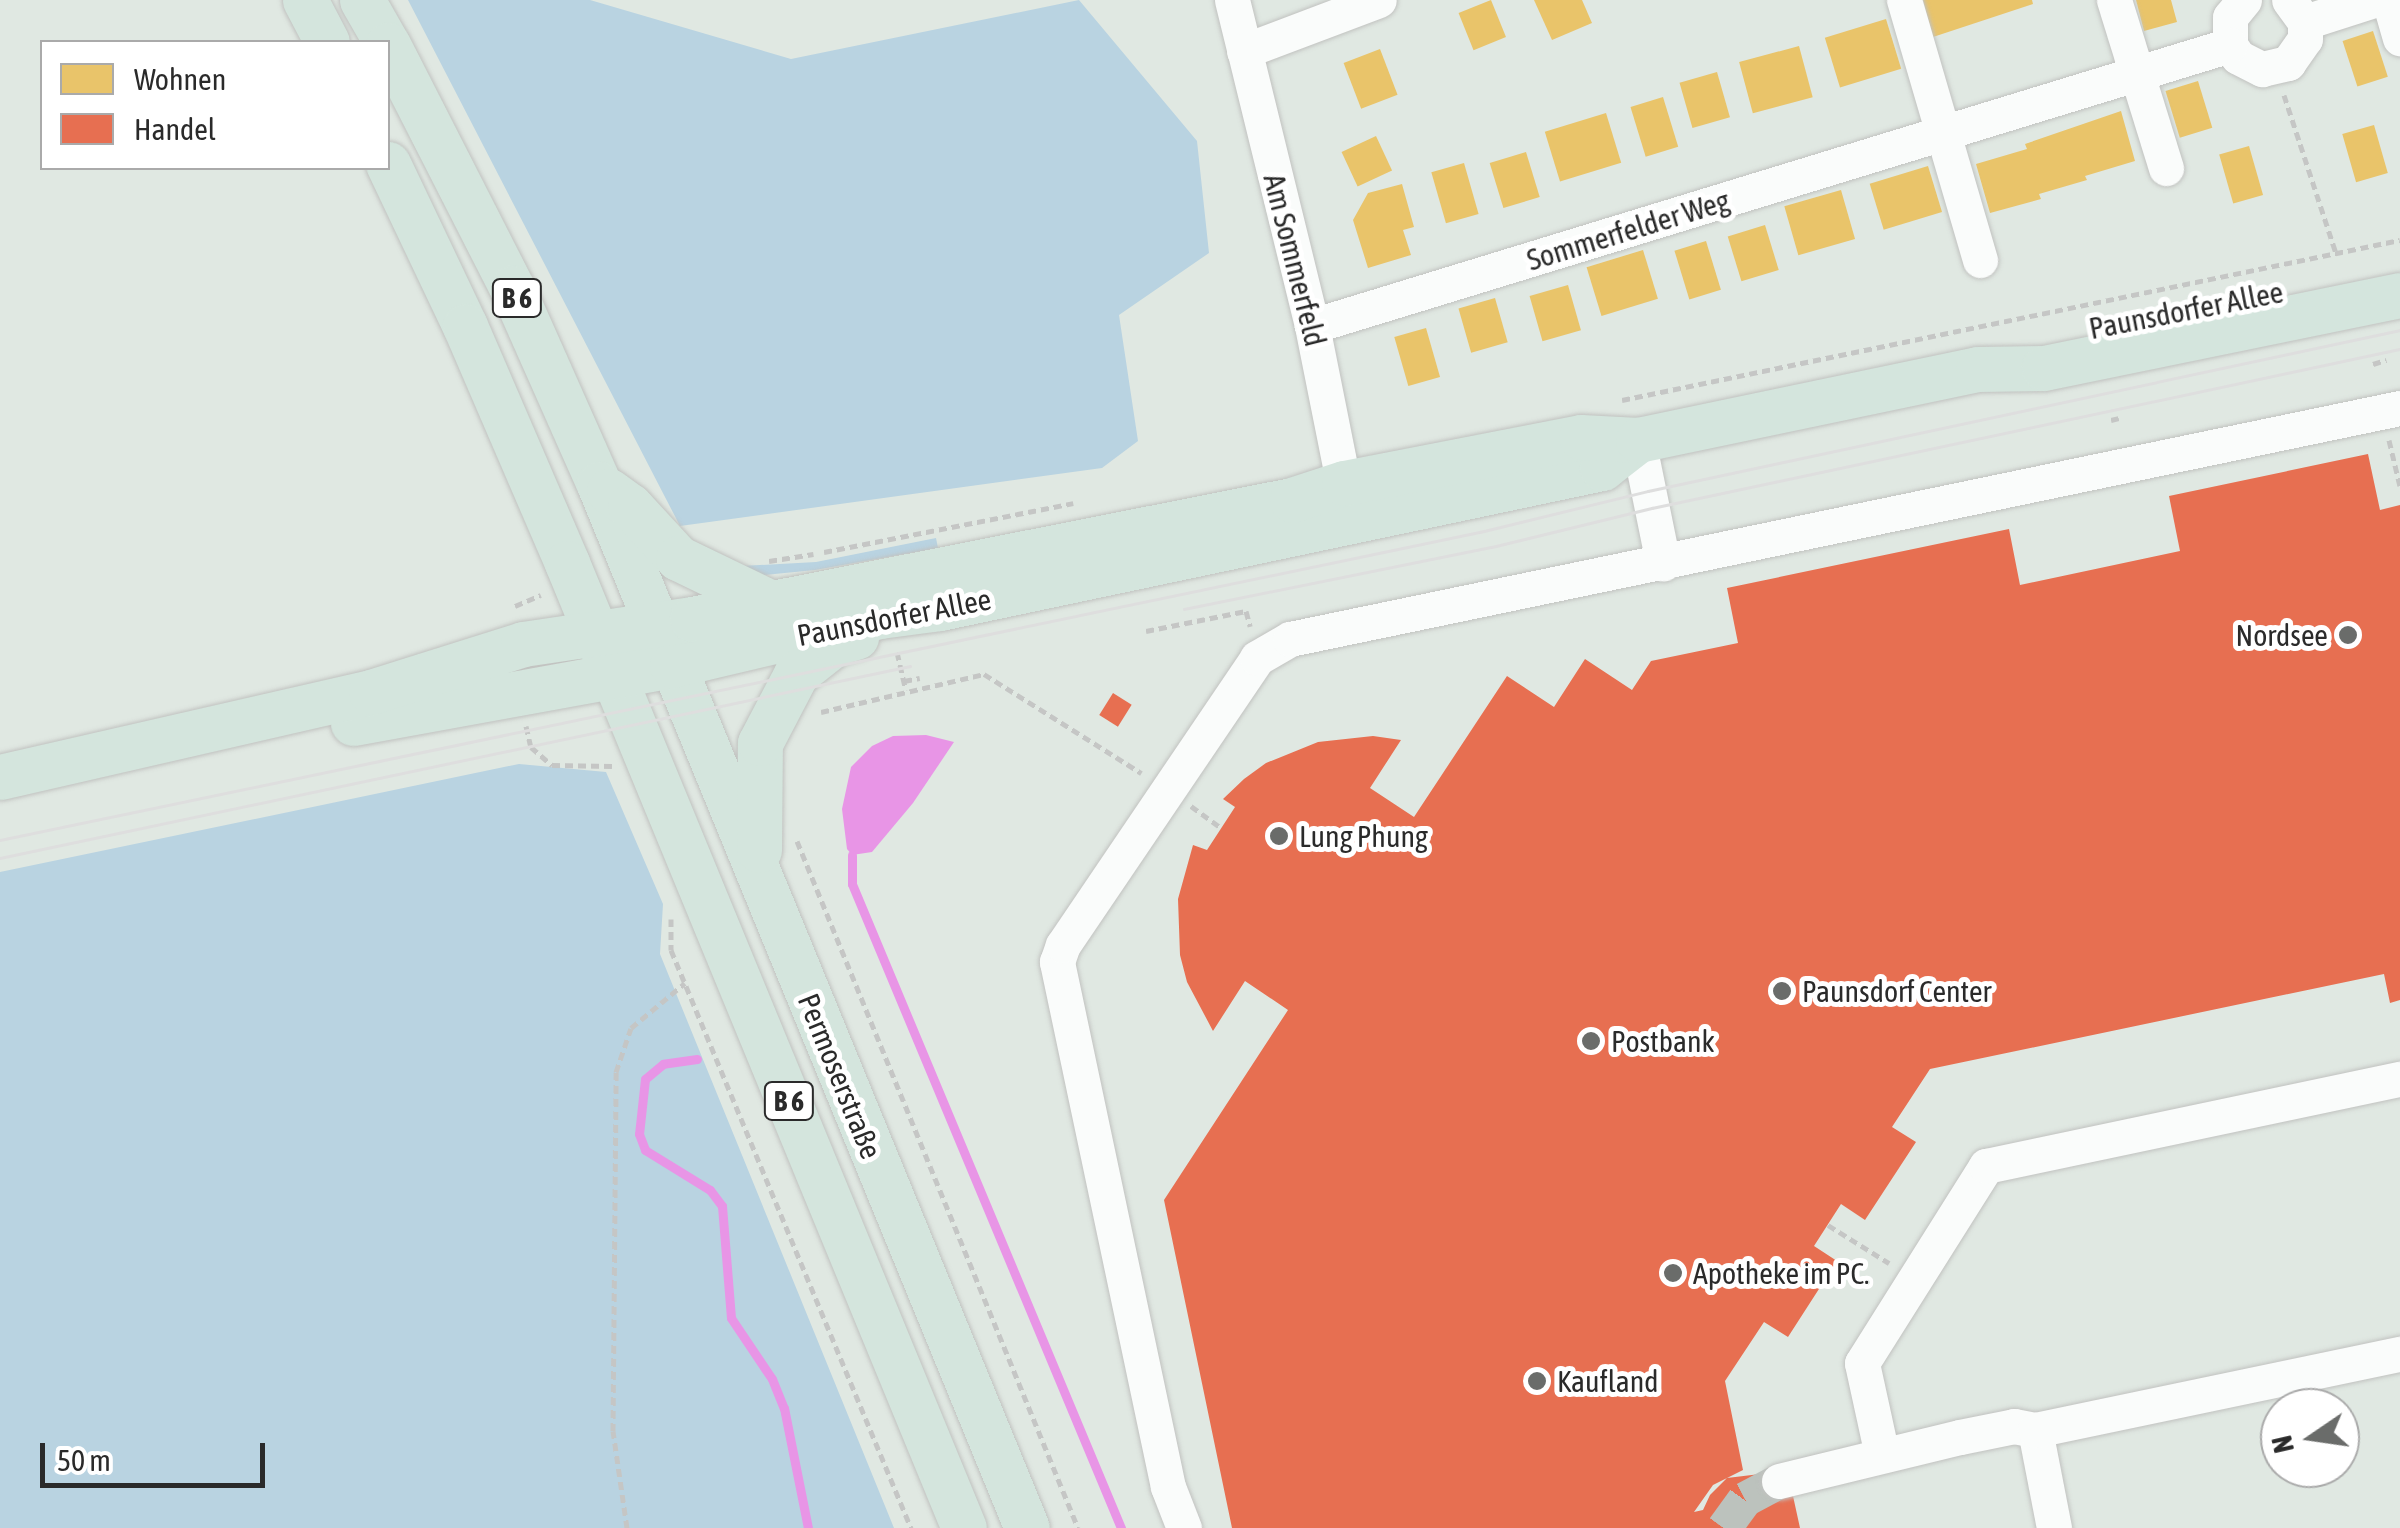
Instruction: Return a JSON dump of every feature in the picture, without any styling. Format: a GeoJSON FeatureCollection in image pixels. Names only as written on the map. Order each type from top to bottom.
{"type":"FeatureCollection","features":[{"type":"Feature","properties":{"kind":"main road"},"geometry":{"type":"LineString","coordinates":[[305,0],[326,40]]}},
{"type":"Feature","properties":{"kind":"main road","name":"B 6"},"geometry":{"type":"LineString","coordinates":[[362,0],[385,40]]}},
{"type":"Feature","properties":{"kind":"main road","name":"B 6"},"geometry":{"type":"LineString","coordinates":[[390,50],[512,288],[658,622]]}},
{"type":"Feature","properties":{"kind":"main road","name":"B 6"},"geometry":{"type":"LineString","coordinates":[[390,168],[466,326],[614,675]]}},
{"type":"Feature","properties":{"kind":"main road","name":"Paunsdorfer Allee"},"geometry":{"type":"LineString","coordinates":[[1978,369],[2028,341],[2400,267]]}},
{"type":"Feature","properties":{"kind":"main road","name":"Paunsdorfer Allee"},"geometry":{"type":"LineString","coordinates":[[138,749],[201,749],[258,740],[672,665],[880,616],[940,608],[1347,502],[1581,436],[1638,440],[1978,369],[2044,368],[2400,295]]}},
{"type":"Feature","properties":{"kind":"main road"},"geometry":{"type":"LineString","coordinates":[[599,484],[630,506],[678,558],[767,600]]}},
{"type":"Feature","properties":{"kind":"main road","name":"Paunsdorfer Allee"},"geometry":{"type":"LineString","coordinates":[[0,777],[138,749],[370,692],[523,644],[658,622],[1292,500],[1347,502]]}},
{"type":"Feature","properties":{"kind":"main road"},"geometry":{"type":"LineString","coordinates":[[759,877],[760,743],[796,674],[835,643],[911,622],[940,608]]}},
{"type":"Feature","properties":{"kind":"main road","name":"Permoserstraße"},"geometry":{"type":"LineString","coordinates":[[658,622],[672,665],[1027,1528]]}},
{"type":"Feature","properties":{"kind":"main road","name":"Permoserstraße"},"geometry":{"type":"LineString","coordinates":[[614,675],[964,1528]]}},
{"type":"Feature","properties":{"kind":"street","name":"Am Sommerfeld"},"geometry":{"type":"LineString","coordinates":[[1232,0],[1312,326],[1347,502]]}},
{"type":"Feature","properties":{"kind":"street"},"geometry":{"type":"LineString","coordinates":[[1244,51],[1273,44],[1379,0]]}},
{"type":"Feature","properties":{"kind":"street"},"geometry":{"type":"LineString","coordinates":[[1904,0],[1980,260]]}},
{"type":"Feature","properties":{"kind":"street"},"geometry":{"type":"LineString","coordinates":[[2114,0],[2166,168]]}},
{"type":"Feature","properties":{"kind":"street"},"geometry":{"type":"LineString","coordinates":[[2244,0],[2230,17],[2230,45],[2249,65],[2276,68],[2299,52],[2297,11],[2374,0]]}},
{"type":"Feature","properties":{"kind":"street"},"geometry":{"type":"LineString","coordinates":[[2388,0],[2400,38]]}},
{"type":"Feature","properties":{"kind":"street","name":"Sommerfelder Weg"},"geometry":{"type":"LineString","coordinates":[[1312,326],[2230,45]]}},
{"type":"Feature","properties":{"kind":"street"},"geometry":{"type":"LineString","coordinates":[[1184,1528],[1168,1487],[1058,962],[1063,946],[1257,658],[1290,639],[2392,410]]}},
{"type":"Feature","properties":{"kind":"street"},"geometry":{"type":"LineString","coordinates":[[1638,440],[1664,563]]}},
{"type":"Feature","properties":{"kind":"street"},"geometry":{"type":"LineString","coordinates":[[1882,1455],[1862,1363],[1986,1166],[2400,1080]]}},
{"type":"Feature","properties":{"kind":"street"},"geometry":{"type":"LineString","coordinates":[[1779,1482],[2014,1426],[2035,1430],[2400,1354]]}},
{"type":"Feature","properties":{"kind":"street"},"geometry":{"type":"LineString","coordinates":[[2035,1430],[2054,1528]]}},
{"type":"Feature","properties":{"kind":"path"},"geometry":{"type":"LineString","coordinates":[[2276,68],[2336,254]]}},
{"type":"Feature","properties":{"kind":"path"},"geometry":{"type":"LineString","coordinates":[[2373,364],[2386,360]]}},
{"type":"Feature","properties":{"kind":"path"},"geometry":{"type":"LineString","coordinates":[[2392,410],[2400,486]]}},
{"type":"Feature","properties":{"kind":"path"},"geometry":{"type":"LineString","coordinates":[[1146,631],[1229,614]]}},
{"type":"Feature","properties":{"kind":"path"},"geometry":{"type":"LineString","coordinates":[[896,644],[906,690]]}},
{"type":"Feature","properties":{"kind":"path"},"geometry":{"type":"LineString","coordinates":[[812,716],[832,706],[984,674],[1150,778]]}},
{"type":"Feature","properties":{"kind":"path"},"geometry":{"type":"LineString","coordinates":[[904,682],[920,678]]}},
{"type":"Feature","properties":{"kind":"path"},"geometry":{"type":"LineString","coordinates":[[524,715],[531,747],[552,765],[621,766]]}},
{"type":"Feature","properties":{"kind":"path"},"geometry":{"type":"LineString","coordinates":[[1186,803],[1221,828]]}},
{"type":"Feature","properties":{"kind":"path"},"geometry":{"type":"LineString","coordinates":[[790,825],[1078,1528]]}},
{"type":"Feature","properties":{"kind":"path"},"geometry":{"type":"LineString","coordinates":[[672,912],[671,950],[911,1528]]}},
{"type":"Feature","properties":{"kind":"path"},"geometry":{"type":"LineString","coordinates":[[626,1528],[613,1430],[616,1072],[632,1028],[685,984]]}},
{"type":"Feature","properties":{"kind":"path"},"geometry":{"type":"LineString","coordinates":[[1828,1225],[1914,1280]]}},
{"type":"Feature","properties":{"kind":"shaded area"},"geometry":{"type":"Polygon","coordinates":[[[408,0],[590,0],[791,59],[1079,0],[1197,141],[1209,253],[1119,315],[1138,441],[1102,468],[680,526],[408,0]]]}},
{"type":"Feature","properties":{"kind":"shaded area"},"geometry":{"type":"Polygon","coordinates":[[[936,538],[938,548],[815,570],[754,576],[741,566],[816,562],[936,538]]]}},
{"type":"Feature","properties":{"kind":"shaded area"},"geometry":{"type":"Polygon","coordinates":[[[926,735],[954,742],[913,803],[872,852],[852,855],[847,849],[842,809],[851,767],[872,746],[893,736],[926,735]]]}},
{"type":"Feature","properties":{"kind":"shaded area"},"geometry":{"type":"Polygon","coordinates":[[[519,764],[606,772],[663,904],[660,954],[894,1528],[0,1528],[0,872],[519,764]]]}},
{"type":"Feature","properties":{"kind":"building: Wohnen"},"geometry":{"type":"Polygon","coordinates":[[[1491,0],[1506,37],[1474,50],[1459,13],[1491,0]]]}},
{"type":"Feature","properties":{"kind":"building: Wohnen"},"geometry":{"type":"Polygon","coordinates":[[[1534,0],[1582,0],[1592,23],[1552,40],[1534,0]]]}},
{"type":"Feature","properties":{"kind":"building: Wohnen"},"geometry":{"type":"Polygon","coordinates":[[[1923,0],[2032,0],[2033,4],[1933,37],[1923,0]]]}},
{"type":"Feature","properties":{"kind":"building: Wohnen"},"geometry":{"type":"Polygon","coordinates":[[[2136,0],[2171,0],[2177,22],[2144,31],[2136,0]]]}},
{"type":"Feature","properties":{"kind":"building: Wohnen"},"geometry":{"type":"Polygon","coordinates":[[[1886,19],[1901,69],[1840,87],[1825,38],[1886,19]]]}},
{"type":"Feature","properties":{"kind":"building: Wohnen"},"geometry":{"type":"Polygon","coordinates":[[[2373,31],[2388,77],[2357,87],[2343,41],[2373,31]]]}},
{"type":"Feature","properties":{"kind":"building: Wohnen"},"geometry":{"type":"Polygon","coordinates":[[[1799,46],[1813,97],[1753,113],[1739,62],[1799,46]]]}},
{"type":"Feature","properties":{"kind":"building: Wohnen"},"geometry":{"type":"Polygon","coordinates":[[[1380,49],[1398,95],[1361,109],[1344,63],[1380,49]]]}},
{"type":"Feature","properties":{"kind":"building: Wohnen"},"geometry":{"type":"Polygon","coordinates":[[[1717,72],[1730,117],[1692,128],[1680,83],[1717,72]]]}},
{"type":"Feature","properties":{"kind":"building: Wohnen"},"geometry":{"type":"Polygon","coordinates":[[[2198,81],[2212,128],[2180,138],[2165,91],[2198,81]]]}},
{"type":"Feature","properties":{"kind":"building: Wohnen"},"geometry":{"type":"Polygon","coordinates":[[[1663,97],[1678,147],[1646,157],[1630,107],[1663,97]]]}},
{"type":"Feature","properties":{"kind":"building: Wohnen"},"geometry":{"type":"Polygon","coordinates":[[[2121,111],[2135,161],[2039,194],[2041,199],[1990,213],[1976,164],[2027,149],[2025,144],[2121,111]]]}},
{"type":"Feature","properties":{"kind":"building: Wohnen"},"geometry":{"type":"Polygon","coordinates":[[[1606,113],[1621,163],[1560,181],[1545,132],[1606,113]]]}},
{"type":"Feature","properties":{"kind":"building: Wohnen"},"geometry":{"type":"Polygon","coordinates":[[[2374,125],[2388,173],[2356,182],[2342,134],[2374,125]]]}},
{"type":"Feature","properties":{"kind":"building: Wohnen"},"geometry":{"type":"Polygon","coordinates":[[[1376,136],[1392,170],[1358,186],[1342,152],[1376,136]]]}},
{"type":"Feature","properties":{"kind":"building: Wohnen"},"geometry":{"type":"Polygon","coordinates":[[[2249,146],[2263,195],[2233,204],[2219,155],[2249,146]]]}},
{"type":"Feature","properties":{"kind":"building: Wohnen"},"geometry":{"type":"Polygon","coordinates":[[[1526,152],[1540,197],[1503,208],[1490,163],[1526,152]]]}},
{"type":"Feature","properties":{"kind":"building: Wohnen"},"geometry":{"type":"Polygon","coordinates":[[[1464,163],[1479,214],[1446,223],[1431,172],[1464,163]]]}},
{"type":"Feature","properties":{"kind":"building: Wohnen"},"geometry":{"type":"Polygon","coordinates":[[[1928,166],[1942,212],[1884,230],[1870,184],[1928,166]]]}},
{"type":"Feature","properties":{"kind":"building: Wohnen"},"geometry":{"type":"Polygon","coordinates":[[[1402,184],[1414,227],[1403,230],[1411,255],[1368,268],[1353,220],[1368,193],[1402,184]]]}},
{"type":"Feature","properties":{"kind":"building: Wohnen"},"geometry":{"type":"Polygon","coordinates":[[[1841,190],[1855,239],[1798,255],[1784,206],[1841,190]]]}},
{"type":"Feature","properties":{"kind":"building: Wohnen"},"geometry":{"type":"Polygon","coordinates":[[[1765,225],[1779,270],[1741,281],[1728,236],[1765,225]]]}},
{"type":"Feature","properties":{"kind":"building: Wohnen"},"geometry":{"type":"Polygon","coordinates":[[[1706,241],[1721,290],[1689,299],[1674,251],[1706,241]]]}},
{"type":"Feature","properties":{"kind":"building: Wohnen"},"geometry":{"type":"Polygon","coordinates":[[[1643,250],[1658,299],[1601,316],[1587,267],[1643,250]]]}},
{"type":"Feature","properties":{"kind":"building: Wohnen"},"geometry":{"type":"Polygon","coordinates":[[[1568,285],[1581,330],[1543,341],[1530,296],[1568,285]]]}},
{"type":"Feature","properties":{"kind":"building: Wohnen"},"geometry":{"type":"Polygon","coordinates":[[[1495,298],[1508,342],[1471,353],[1458,308],[1495,298]]]}},
{"type":"Feature","properties":{"kind":"building: Wohnen"},"geometry":{"type":"Polygon","coordinates":[[[1426,328],[1440,377],[1408,386],[1394,337],[1426,328]]]}},
{"type":"Feature","properties":{"kind":"building: Handel","name":"Paunsdorf Center"},"geometry":{"type":"Polygon","coordinates":[[[2368,454],[2380,510],[2400,505],[2400,1000],[2390,1003],[2384,974],[1930,1069],[1892,1127],[1916,1142],[1865,1220],[1841,1204],[1814,1246],[1837,1261],[1788,1337],[1764,1322],[1725,1381],[1743,1470],[1727,1478],[1760,1474],[1793,1496],[1800,1528],[1232,1528],[1164,1200],[1288,1010],[1245,981],[1213,1031],[1187,982],[1180,955],[1178,899],[1193,845],[1207,850],[1235,807],[1223,799],[1244,779],[1266,763],[1318,742],[1373,736],[1401,740],[1370,788],[1414,817],[1507,676],[1554,707],[1585,659],[1632,690],[1651,661],[1738,643],[1727,588],[2009,529],[2020,585],[2180,551],[2169,496],[2368,454]],[[1727,1478],[1713,1485],[1694,1512],[1703,1510],[1710,1495],[1727,1478]]]}},
{"type":"Feature","properties":{"kind":"building: Handel"},"geometry":{"type":"Polygon","coordinates":[[[1113,693],[1132,705],[1118,727],[1099,715],[1113,693]]]}},
{"type":"Feature","properties":{"kind":"waterway"},"geometry":{"type":"LineString","coordinates":[[852,855],[852,884],[1121,1528]]}},
{"type":"Feature","properties":{"kind":"waterway"},"geometry":{"type":"LineString","coordinates":[[697,1059],[663,1064],[645,1079],[639,1134],[645,1150],[710,1190],[722,1206],[731,1318],[772,1379],[784,1408],[808,1528]]}},
{"type":"Feature","properties":{"kind":"tunnel"},"geometry":{"type":"LineString","coordinates":[[1724,1528],[1745,1499],[1779,1481]]}},
{"type":"Feature","properties":{"kind":"tram line"},"geometry":{"type":"LineString","coordinates":[[0,840],[1480,532],[1648,491],[2400,330]]}},
{"type":"Feature","properties":{"kind":"tram line"},"geometry":{"type":"LineString","coordinates":[[1184,609],[1492,547],[1652,508],[2400,349]]}},
{"type":"Feature","properties":{"kind":"tram line"},"geometry":{"type":"LineString","coordinates":[[0,858],[910,666]]}},
{"type":"Feature","properties":{"kind":"place","name":"Nordsee"},"geometry":{"type":"Point","coordinates":[2348,635]}},
{"type":"Feature","properties":{"kind":"place","name":"Lung Phung"},"geometry":{"type":"Point","coordinates":[1279,836]}},
{"type":"Feature","properties":{"kind":"place","name":"Paunsdorf Center"},"geometry":{"type":"Point","coordinates":[1782,991]}},
{"type":"Feature","properties":{"kind":"place","name":"Postbank"},"geometry":{"type":"Point","coordinates":[1591,1041]}},
{"type":"Feature","properties":{"kind":"place","name":"Apotheke im PC."},"geometry":{"type":"Point","coordinates":[1673,1273]}},
{"type":"Feature","properties":{"kind":"place","name":"Kaufland"},"geometry":{"type":"Point","coordinates":[1537,1381]}}]}
